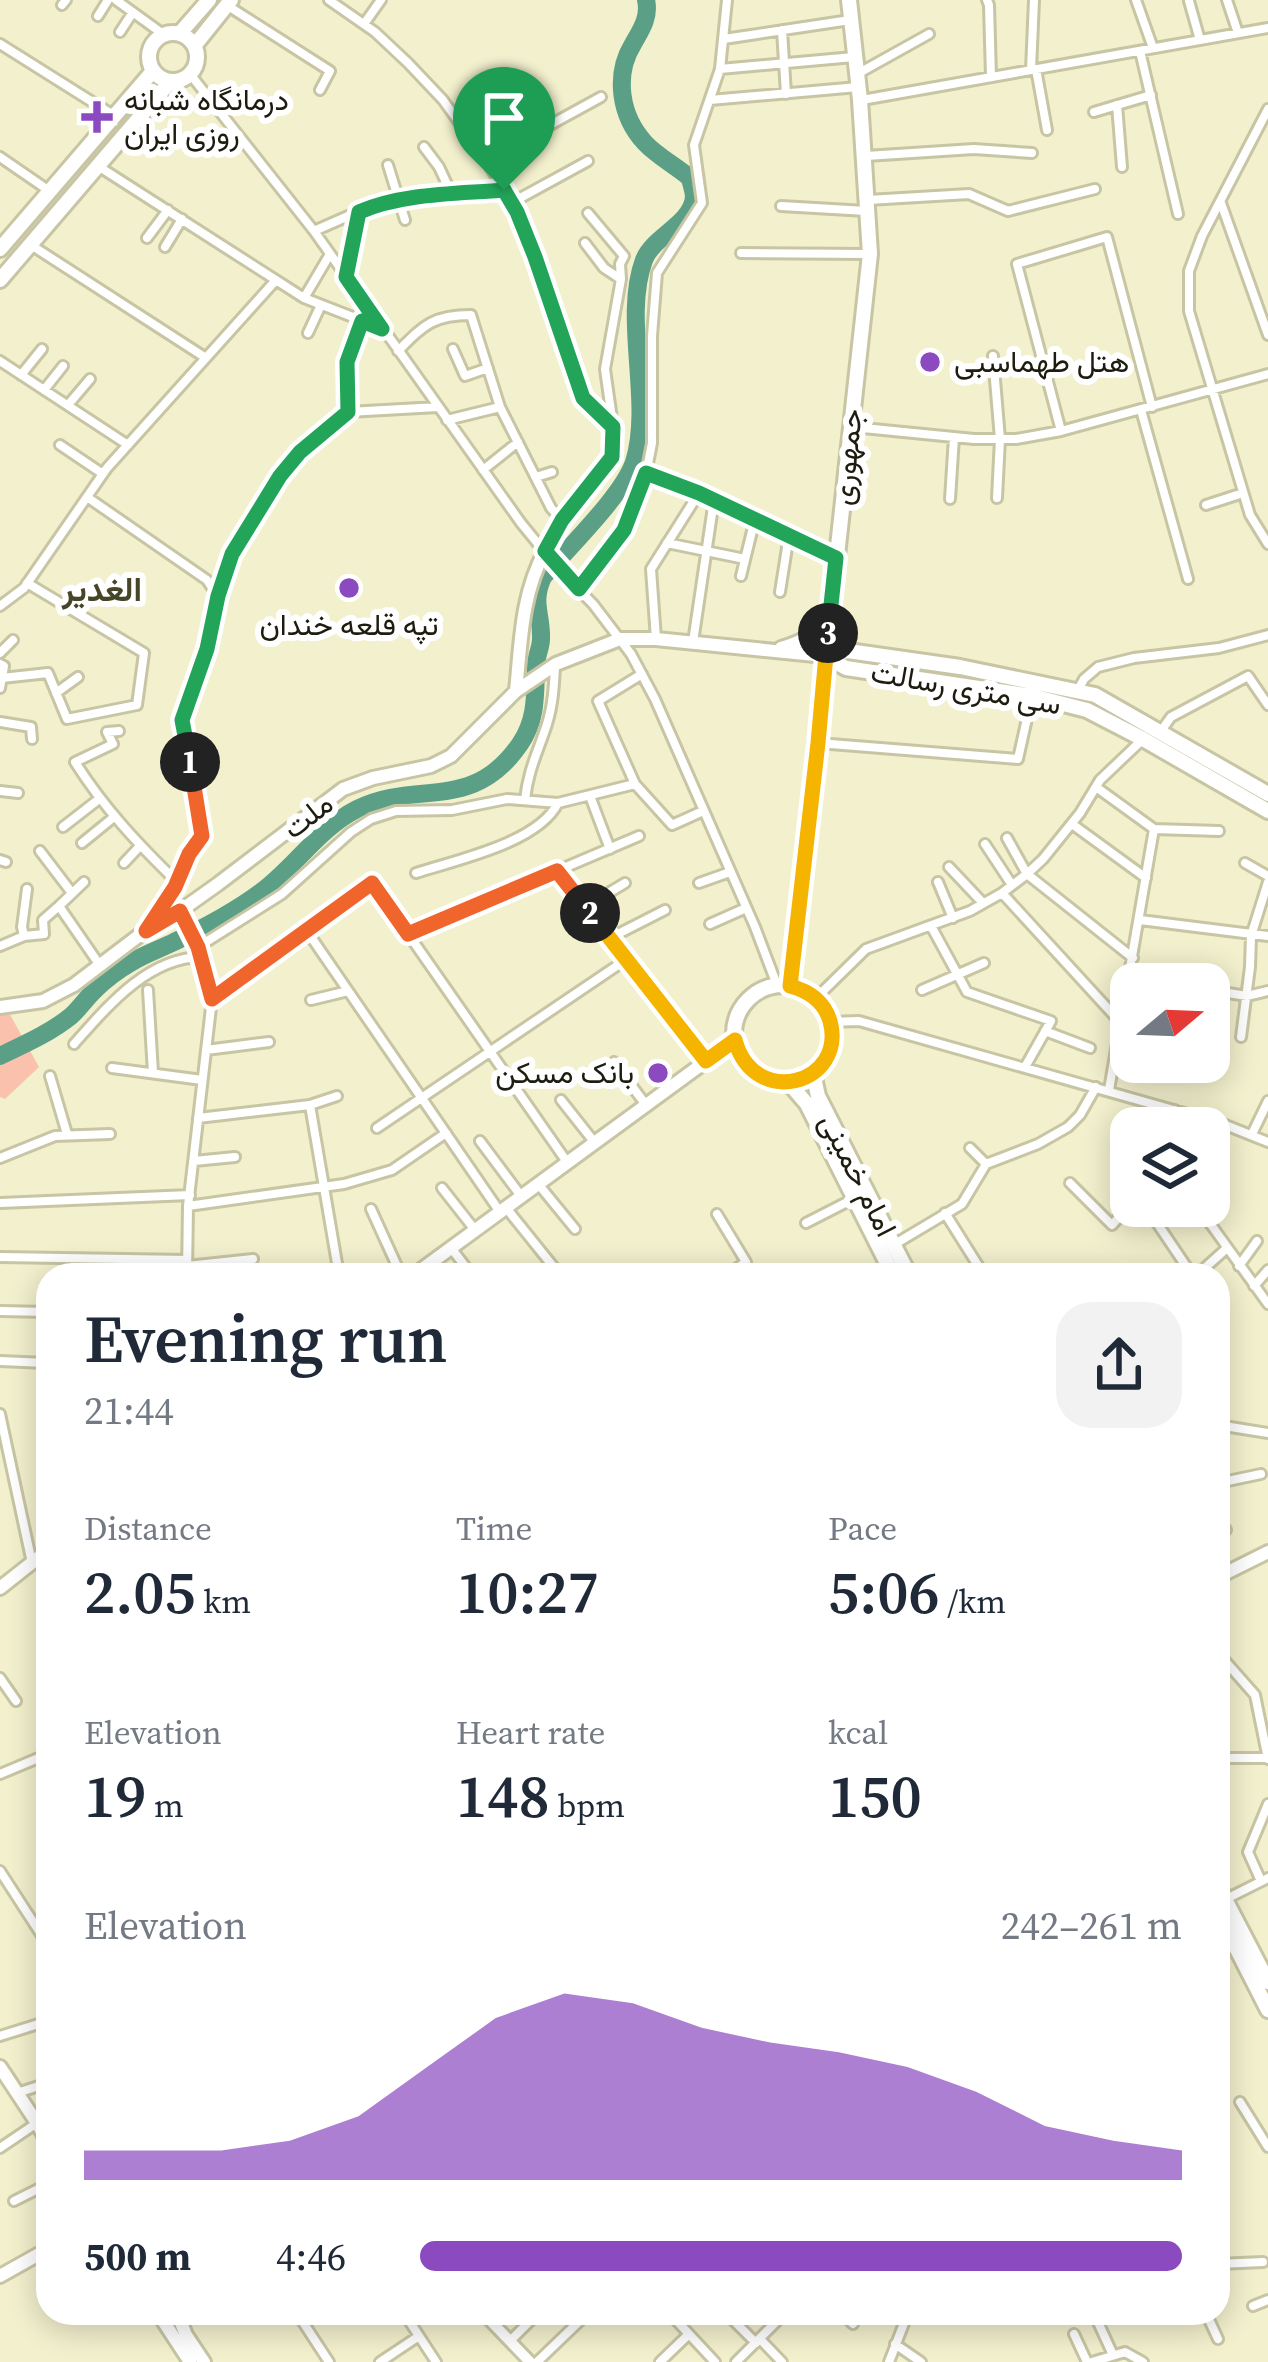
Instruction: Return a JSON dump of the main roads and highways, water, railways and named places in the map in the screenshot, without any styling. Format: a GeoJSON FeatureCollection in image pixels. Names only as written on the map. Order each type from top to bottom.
{"type":"FeatureCollection","features":[{"type":"Feature","properties":{"kind":"main road"},"geometry":{"type":"LineString","coordinates":[[180,33],[209,0]]}},
{"type":"Feature","properties":{"kind":"main road","name":"جمهوری"},"geometry":{"type":"LineString","coordinates":[[784,985],[818,743],[870,254],[849,0]]}},
{"type":"Feature","properties":{"kind":"main road"},"geometry":{"type":"LineString","coordinates":[[195,45],[229,3]]}},
{"type":"Feature","properties":{"kind":"main road"},"geometry":{"type":"LineString","coordinates":[[0,280],[169,83],[190,74],[197,60],[195,45],[180,33],[163,34],[149,51],[154,71],[169,83]]}},
{"type":"Feature","properties":{"kind":"main road"},"geometry":{"type":"LineString","coordinates":[[0,248],[154,71]]}},
{"type":"Feature","properties":{"kind":"main road"},"geometry":{"type":"LineString","coordinates":[[516,691],[525,600],[534,572],[548,555]]}},
{"type":"Feature","properties":{"kind":"main road"},"geometry":{"type":"LineString","coordinates":[[774,651],[813,635],[830,611]]}},
{"type":"Feature","properties":{"kind":"main road","name":"ملت"},"geometry":{"type":"LineString","coordinates":[[2,1003],[43,1001],[74,985],[343,789],[431,766],[451,756],[516,691],[552,666],[620,639],[774,651]]}},
{"type":"Feature","properties":{"kind":"main road"},"geometry":{"type":"LineString","coordinates":[[774,651],[825,656]]}},
{"type":"Feature","properties":{"kind":"main road","name":"سی متری رسالت"},"geometry":{"type":"LineString","coordinates":[[825,656],[848,651],[960,667],[1095,695],[1162,731],[1249,791],[1268,811]]}},
{"type":"Feature","properties":{"kind":"main road","name":"سی متری رسالت"},"geometry":{"type":"LineString","coordinates":[[825,656],[846,668],[1032,696],[1087,710],[1249,791],[1268,794]]}},
{"type":"Feature","properties":{"kind":"main road"},"geometry":{"type":"LineString","coordinates":[[784,985],[816,998],[830,1022],[832,1041],[813,1073],[789,1083],[753,1072],[735,1040],[745,1004],[765,988],[784,985]]}},
{"type":"Feature","properties":{"kind":"main road"},"geometry":{"type":"LineString","coordinates":[[430,1263],[735,1040]]}},
{"type":"Feature","properties":{"kind":"main road","name":"امام خمینی"},"geometry":{"type":"LineString","coordinates":[[813,1073],[818,1096],[903,1263]]}},
{"type":"Feature","properties":{"kind":"main road","name":"امام خمینی"},"geometry":{"type":"LineString","coordinates":[[789,1083],[806,1104],[886,1263]]}},
{"type":"Feature","properties":{"kind":"main road"},"geometry":{"type":"LineString","coordinates":[[1230,1571],[1268,1552]]}},
{"type":"Feature","properties":{"kind":"main road"},"geometry":{"type":"LineString","coordinates":[[0,1588],[36,1560]]}},
{"type":"Feature","properties":{"kind":"main road"},"geometry":{"type":"LineString","coordinates":[[1230,1917],[1268,1982]]}},
{"type":"Feature","properties":{"kind":"main road"},"geometry":{"type":"LineString","coordinates":[[1230,1923],[1268,2010]]}},
{"type":"Feature","properties":{"kind":"main road"},"geometry":{"type":"LineString","coordinates":[[0,2067],[36,2117]]}},
{"type":"Feature","properties":{"kind":"main road"},"geometry":{"type":"LineString","coordinates":[[0,2276],[36,2256]]}},
{"type":"Feature","properties":{"kind":"main road"},"geometry":{"type":"LineString","coordinates":[[166,2325],[190,2362]]}},
{"type":"Feature","properties":{"kind":"main road"},"geometry":{"type":"LineString","coordinates":[[182,2325],[205,2362]]}},
{"type":"Feature","properties":{"kind":"waterway"},"geometry":{"type":"LineString","coordinates":[[0,1056],[63,1022],[127,965],[251,899],[343,817],[379,800],[443,792],[483,779],[502,766],[520,744],[534,706],[541,639],[540,586],[607,506],[634,462],[640,413],[638,283],[649,252],[687,215],[694,197],[690,178],[645,143],[625,108],[623,69],[644,23],[646,0]]}},
{"type":"Feature","properties":{"kind":"place","name":"درمانگاه شبانه روزی ایران"},"geometry":{"type":"Point","coordinates":[97,117]}},
{"type":"Feature","properties":{"kind":"place","name":"هتل طهماسبی"},"geometry":{"type":"Point","coordinates":[930,362]}},
{"type":"Feature","properties":{"kind":"place","name":"تپه قلعه خندان"},"geometry":{"type":"Point","coordinates":[349,588]}},
{"type":"Feature","properties":{"kind":"place","name":"بانک مسکن"},"geometry":{"type":"Point","coordinates":[658,1073]}},
{"type":"Feature","properties":{"kind":"district","name":"الغدیر"},"geometry":{"type":"Point","coordinates":[102,589]}}]}
